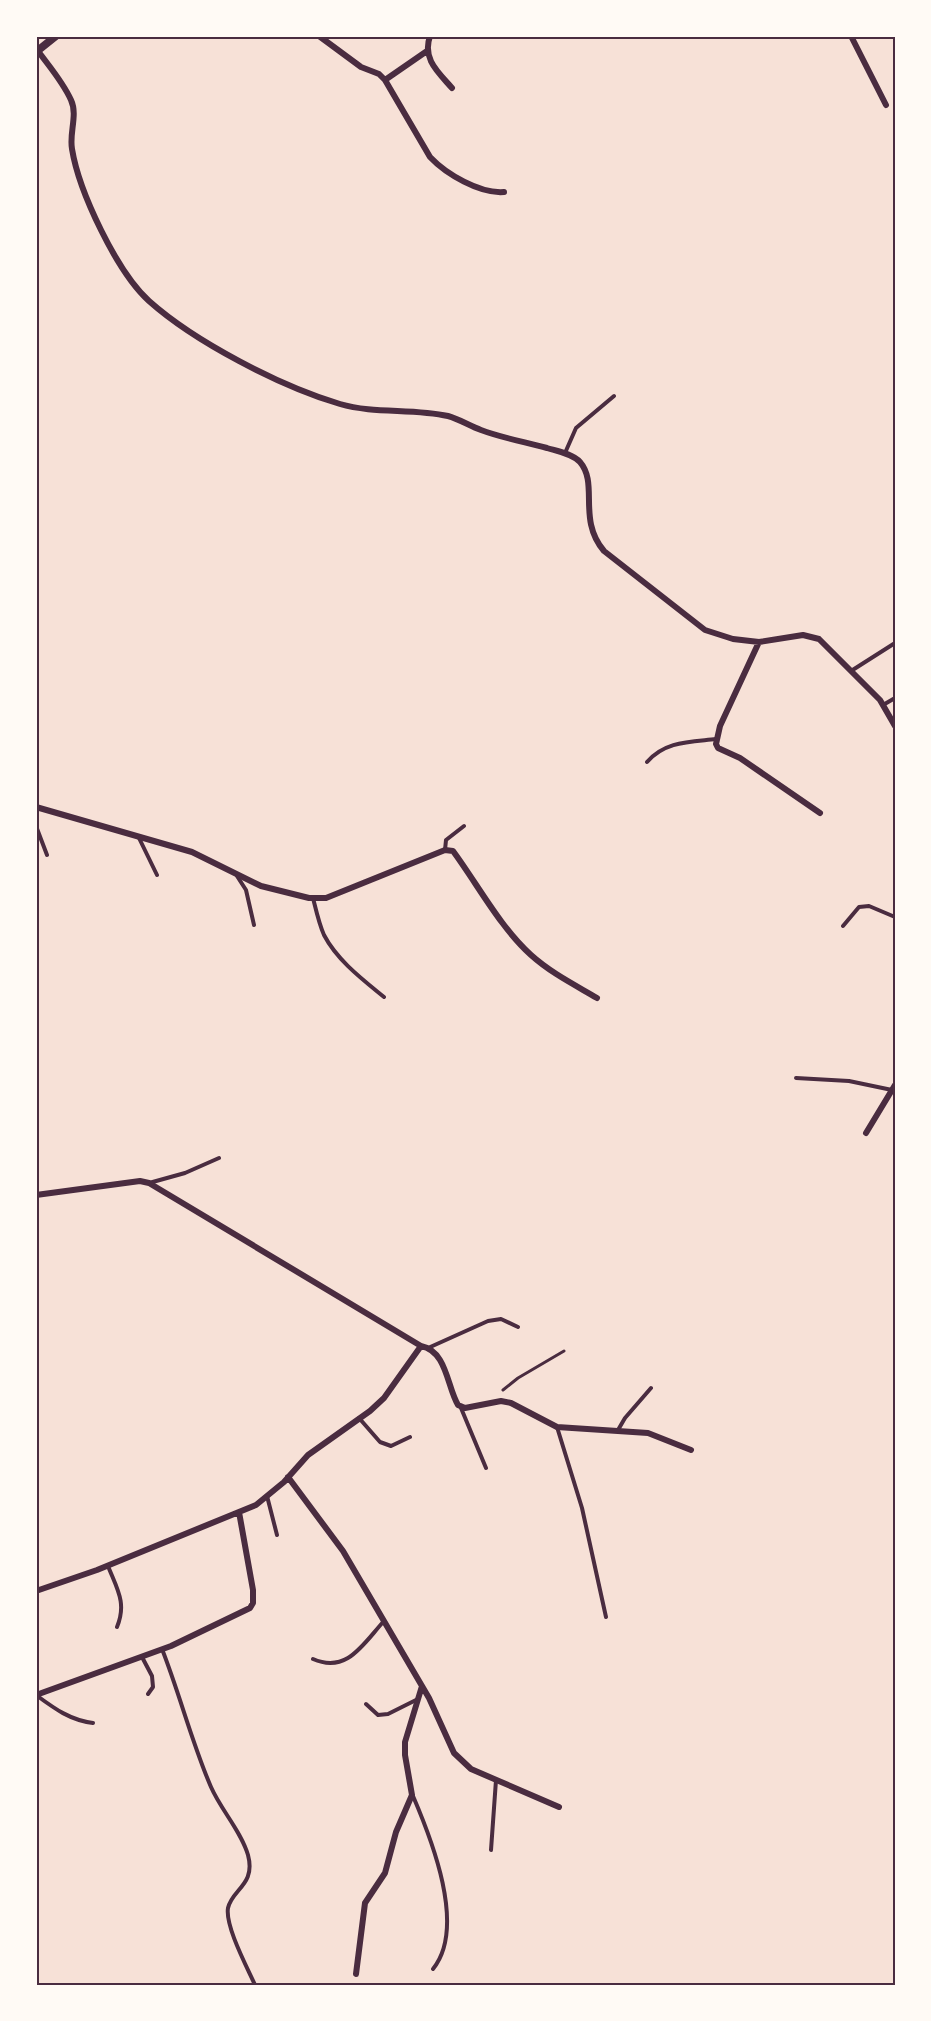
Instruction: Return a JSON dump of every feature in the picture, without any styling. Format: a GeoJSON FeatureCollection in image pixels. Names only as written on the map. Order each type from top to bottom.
{"type":"FeatureCollection","features":[{"type":"Feature","properties":{"kind":"street"},"geometry":{"type":"LineString","coordinates":[[319,36],[361,68],[379,74],[385,80],[437,165],[481,189],[504,192]]}},
{"type":"Feature","properties":{"kind":"street"},"geometry":{"type":"LineString","coordinates":[[430,36],[427,51],[429,61],[452,88]]}},
{"type":"Feature","properties":{"kind":"street"},"geometry":{"type":"LineString","coordinates":[[851,36],[886,105]]}},
{"type":"Feature","properties":{"kind":"street"},"geometry":{"type":"LineString","coordinates":[[52,38],[37,52],[72,101],[72,149],[82,184],[123,270],[148,300],[202,342],[284,381],[341,404],[448,416],[483,431],[564,453],[579,460],[586,472],[589,523],[594,538],[604,551],[705,630],[733,639],[759,642],[812,636],[819,639],[883,705],[895,726]]}},
{"type":"Feature","properties":{"kind":"street"},"geometry":{"type":"LineString","coordinates":[[385,80],[427,51]]}},
{"type":"Feature","properties":{"kind":"street"},"geometry":{"type":"LineString","coordinates":[[759,642],[716,739],[718,748],[740,758],[820,813]]}},
{"type":"Feature","properties":{"kind":"street"},"geometry":{"type":"LineString","coordinates":[[36,807],[192,852],[261,886],[313,898],[326,898],[344,892],[445,850],[453,851],[511,933],[530,954],[550,970],[597,998]]}},
{"type":"Feature","properties":{"kind":"street"},"geometry":{"type":"LineString","coordinates":[[866,1133],[894,1088]]}},
{"type":"Feature","properties":{"kind":"street"},"geometry":{"type":"LineString","coordinates":[[36,1195],[140,1181],[149,1183],[425,1347],[438,1357],[454,1398],[461,1407],[512,1403],[557,1427],[648,1433],[691,1450]]}},
{"type":"Feature","properties":{"kind":"street"},"geometry":{"type":"LineString","coordinates":[[36,1591],[108,1566],[256,1505],[288,1478],[308,1455],[384,1398],[425,1347]]}},
{"type":"Feature","properties":{"kind":"street"},"geometry":{"type":"LineString","coordinates":[[288,1478],[344,1551],[422,1686],[461,1762],[559,1807]]}},
{"type":"Feature","properties":{"kind":"street"},"geometry":{"type":"LineString","coordinates":[[36,1695],[162,1649],[246,1611],[253,1603],[239,1512]]}},
{"type":"Feature","properties":{"kind":"street"},"geometry":{"type":"LineString","coordinates":[[356,1974],[365,1903],[384,1873],[396,1832],[412,1795],[405,1742],[422,1686]]}},
{"type":"Feature","properties":{"kind":"lane"},"geometry":{"type":"LineString","coordinates":[[564,453],[576,428],[614,396]]}},
{"type":"Feature","properties":{"kind":"lane"},"geometry":{"type":"LineString","coordinates":[[851,671],[895,643]]}},
{"type":"Feature","properties":{"kind":"lane"},"geometry":{"type":"LineString","coordinates":[[883,705],[895,698]]}},
{"type":"Feature","properties":{"kind":"lane"},"geometry":{"type":"LineString","coordinates":[[647,762],[657,750],[670,745],[716,739]]}},
{"type":"Feature","properties":{"kind":"lane"},"geometry":{"type":"LineString","coordinates":[[36,825],[47,855]]}},
{"type":"Feature","properties":{"kind":"lane"},"geometry":{"type":"LineString","coordinates":[[445,850],[446,840],[464,826]]}},
{"type":"Feature","properties":{"kind":"lane"},"geometry":{"type":"LineString","coordinates":[[138,836],[157,875]]}},
{"type":"Feature","properties":{"kind":"lane"},"geometry":{"type":"LineString","coordinates":[[236,875],[246,890],[254,925]]}},
{"type":"Feature","properties":{"kind":"lane"},"geometry":{"type":"LineString","coordinates":[[313,898],[324,934],[335,951],[356,975],[384,997]]}},
{"type":"Feature","properties":{"kind":"lane"},"geometry":{"type":"LineString","coordinates":[[843,926],[859,907],[869,906],[895,917]]}},
{"type":"Feature","properties":{"kind":"lane"},"geometry":{"type":"LineString","coordinates":[[796,1078],[849,1081],[894,1088]]}},
{"type":"Feature","properties":{"kind":"lane"},"geometry":{"type":"LineString","coordinates":[[149,1183],[185,1173],[219,1158]]}},
{"type":"Feature","properties":{"kind":"lane"},"geometry":{"type":"LineString","coordinates":[[425,1347],[488,1321],[501,1319],[518,1327]]}},
{"type":"Feature","properties":{"kind":"lane"},"geometry":{"type":"LineString","coordinates":[[618,1430],[625,1418],[651,1388]]}},
{"type":"Feature","properties":{"kind":"lane"},"geometry":{"type":"LineString","coordinates":[[461,1407],[486,1468]]}},
{"type":"Feature","properties":{"kind":"lane"},"geometry":{"type":"LineString","coordinates":[[359,1418],[380,1442],[391,1446],[410,1437]]}},
{"type":"Feature","properties":{"kind":"lane"},"geometry":{"type":"LineString","coordinates":[[557,1427],[582,1508],[606,1617]]}},
{"type":"Feature","properties":{"kind":"lane"},"geometry":{"type":"LineString","coordinates":[[267,1496],[277,1535]]}},
{"type":"Feature","properties":{"kind":"lane"},"geometry":{"type":"LineString","coordinates":[[108,1566],[121,1600],[123,1613],[117,1627]]}},
{"type":"Feature","properties":{"kind":"lane"},"geometry":{"type":"LineString","coordinates":[[313,1659],[326,1665],[339,1664],[353,1654],[384,1621]]}},
{"type":"Feature","properties":{"kind":"lane"},"geometry":{"type":"LineString","coordinates":[[162,1649],[183,1704],[203,1769],[218,1803],[248,1857],[249,1873],[244,1887],[228,1905],[227,1918],[255,1985]]}},
{"type":"Feature","properties":{"kind":"lane"},"geometry":{"type":"LineString","coordinates":[[142,1657],[152,1676],[153,1687],[148,1694]]}},
{"type":"Feature","properties":{"kind":"lane"},"geometry":{"type":"LineString","coordinates":[[36,1695],[61,1713],[79,1721],[93,1723]]}},
{"type":"Feature","properties":{"kind":"lane"},"geometry":{"type":"LineString","coordinates":[[366,1704],[378,1715],[388,1714],[418,1698]]}},
{"type":"Feature","properties":{"kind":"lane"},"geometry":{"type":"LineString","coordinates":[[491,1850],[496,1780]]}},
{"type":"Feature","properties":{"kind":"lane"},"geometry":{"type":"LineString","coordinates":[[412,1795],[430,1836],[443,1887],[447,1921],[444,1947],[433,1969]]}},
{"type":"Feature","properties":{"kind":"path"},"geometry":{"type":"LineString","coordinates":[[491,1403],[518,1378],[564,1351]]}}]}
